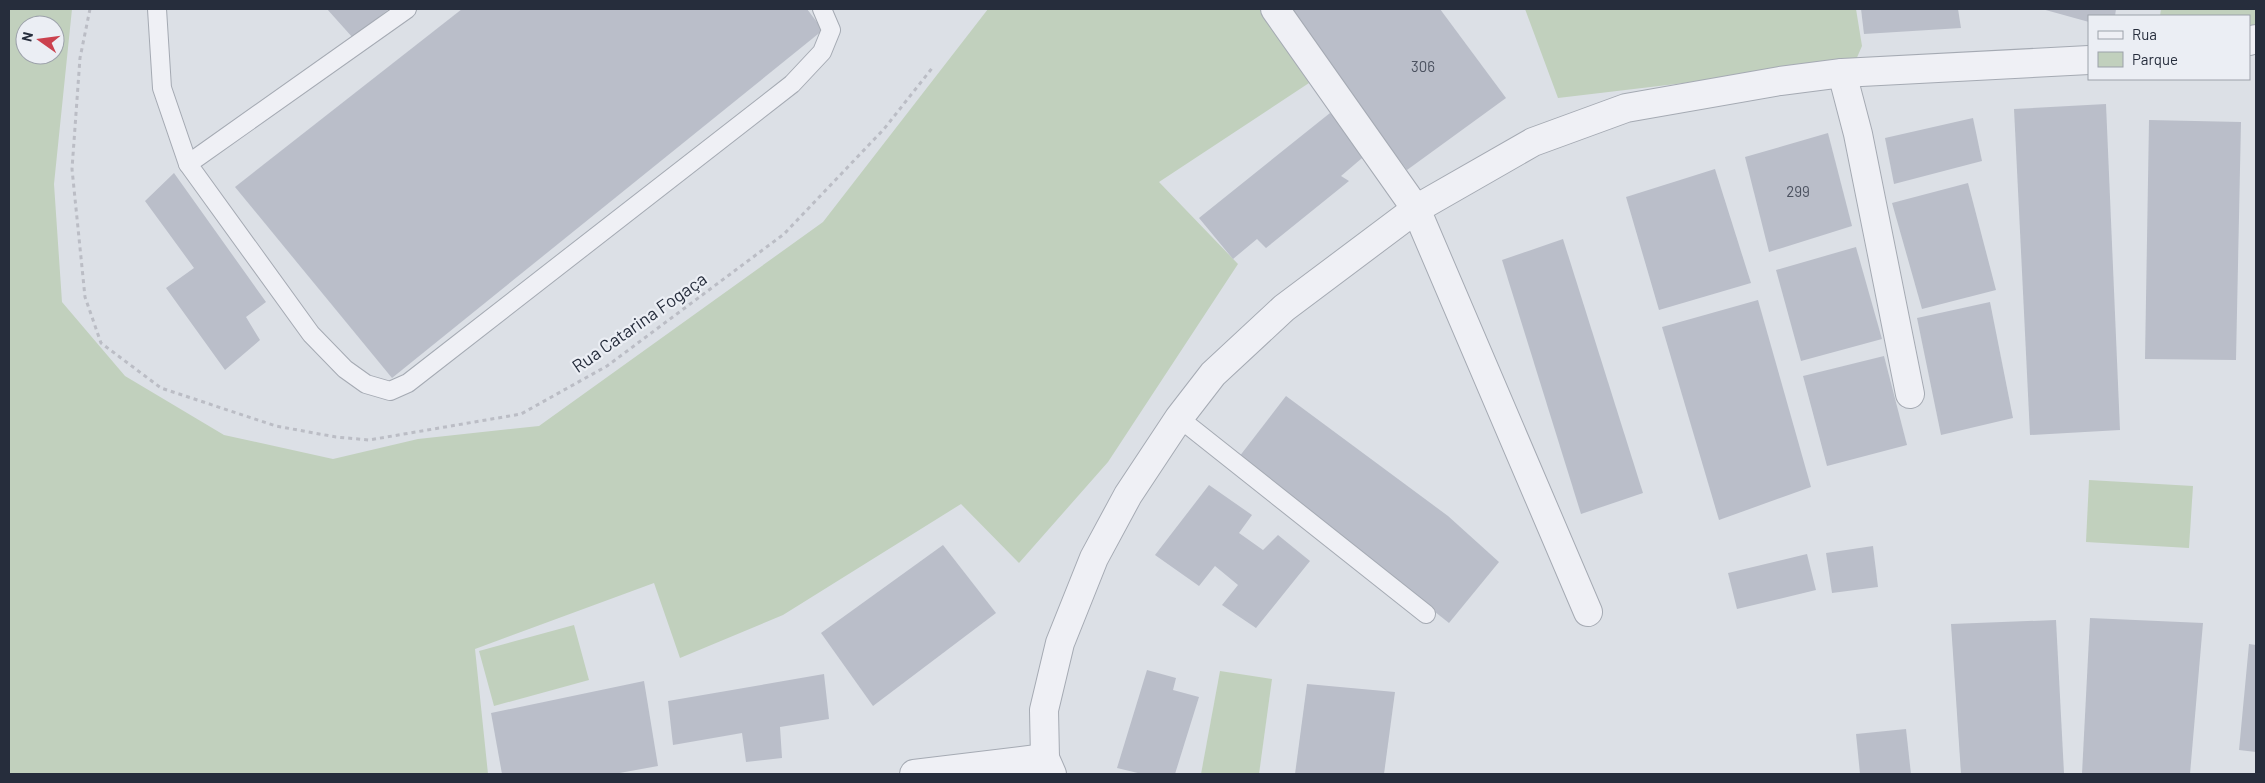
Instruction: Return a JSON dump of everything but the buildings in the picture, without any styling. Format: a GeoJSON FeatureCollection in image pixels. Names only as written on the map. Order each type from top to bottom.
{"type":"FeatureCollection","features":[{"type":"Feature","properties":{"kind":"street"},"geometry":{"type":"LineString","coordinates":[[1275,9],[1416,209],[1588,612]]}},
{"type":"Feature","properties":{"kind":"street"},"geometry":{"type":"LineString","coordinates":[[914,774],[1049,766],[1044,710],[1060,643],[1094,558],[1124,503],[1179,418],[1213,374],[1284,308],[1416,209],[1533,142],[1626,108],[1770,82],[1842,73],[2088,60]]}},
{"type":"Feature","properties":{"kind":"street"},"geometry":{"type":"LineString","coordinates":[[1842,73],[1858,134],[1910,394]]}},
{"type":"Feature","properties":{"kind":"lane"},"geometry":{"type":"LineString","coordinates":[[156,9],[162,88],[188,164],[311,334],[345,369],[366,384],[390,390],[408,383],[792,84],[822,52],[831,30],[822,9]]}},
{"type":"Feature","properties":{"kind":"lane"},"geometry":{"type":"LineString","coordinates":[[188,164],[406,9]]}},
{"type":"Feature","properties":{"kind":"lane"},"geometry":{"type":"LineString","coordinates":[[1179,418],[1426,614]]}},
{"type":"Feature","properties":{"kind":"path","name":"Rua Catarina Fogaça"},"geometry":{"type":"LineString","coordinates":[[90,9],[80,58],[72,169],[84,298],[101,343],[161,388],[276,426],[336,437],[368,440],[521,414],[607,366],[784,234],[884,129],[933,67]]}},
{"type":"Feature","properties":{"kind":"green space"},"geometry":{"type":"Polygon","coordinates":[[[9,9],[72,9],[54,184],[62,302],[125,376],[224,435],[333,459],[418,439],[539,426],[823,222],[988,9],[1261,9],[1309,83],[1159,182],[1238,264],[1108,462],[1019,563],[961,504],[783,615],[680,658],[654,583],[475,649],[488,774],[9,774],[9,9]]]}},
{"type":"Feature","properties":{"kind":"green space"},"geometry":{"type":"Polygon","coordinates":[[[1525,9],[1856,9],[1862,46],[1852,69],[1718,79],[1558,98],[1525,9]]]}},
{"type":"Feature","properties":{"kind":"green space"},"geometry":{"type":"Polygon","coordinates":[[[2161,9],[2256,9],[2256,41],[2250,43],[2250,15],[2160,15],[2161,9]]]}},
{"type":"Feature","properties":{"kind":"green space"},"geometry":{"type":"Polygon","coordinates":[[[2089,480],[2193,486],[2189,548],[2086,542],[2089,480]]]}},
{"type":"Feature","properties":{"kind":"green space"},"geometry":{"type":"Polygon","coordinates":[[[574,625],[589,680],[494,706],[479,651],[574,625]]]}},
{"type":"Feature","properties":{"kind":"green space"},"geometry":{"type":"Polygon","coordinates":[[[1220,671],[1272,679],[1259,774],[1201,774],[1220,671]]]}}]}
